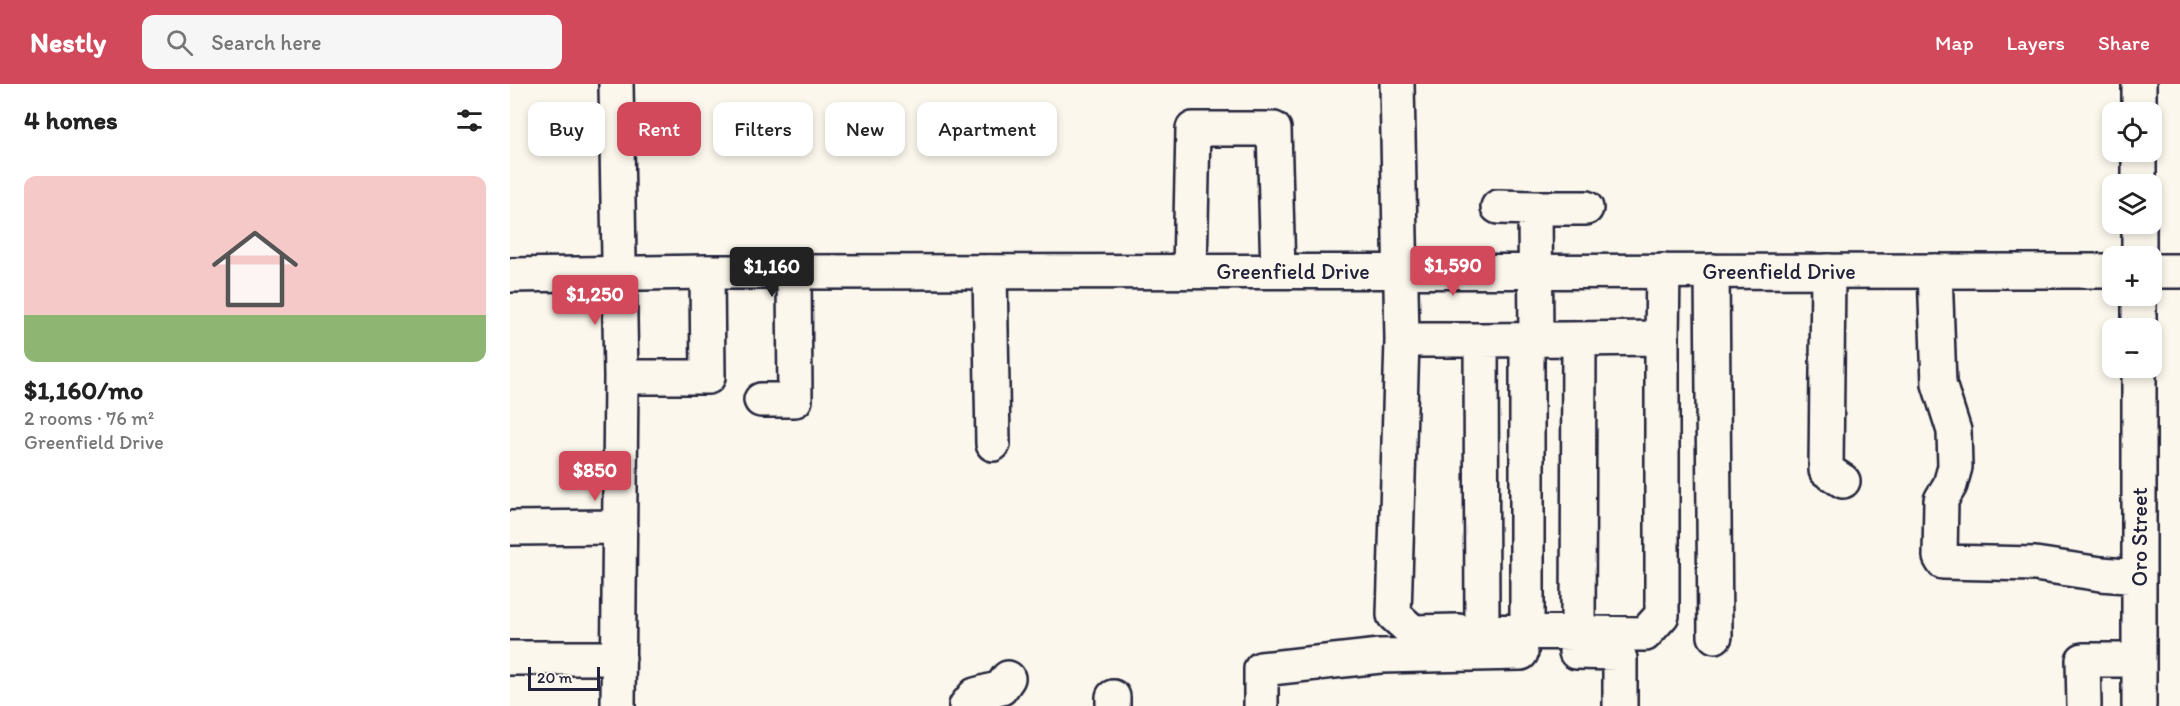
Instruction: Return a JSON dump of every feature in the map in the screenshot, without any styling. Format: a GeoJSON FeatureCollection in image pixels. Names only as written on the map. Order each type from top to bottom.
{"type":"FeatureCollection","features":[{"type":"Feature","properties":{"kind":"main road"},"geometry":{"type":"LineString","coordinates":[[616,84],[621,377],[618,706]]}},
{"type":"Feature","properties":{"kind":"main road"},"geometry":{"type":"LineString","coordinates":[[1397,84],[1402,339],[1394,615],[1413,632],[1645,634],[1662,615],[1663,271]]}},
{"type":"Feature","properties":{"kind":"main road"},"geometry":{"type":"LineString","coordinates":[[2139,84],[2139,102]]}},
{"type":"Feature","properties":{"kind":"main road"},"geometry":{"type":"LineString","coordinates":[[1190,271],[1193,129],[1275,129],[1278,271]]}},
{"type":"Feature","properties":{"kind":"main road"},"geometry":{"type":"LineString","coordinates":[[1498,207],[1586,208]]}},
{"type":"Feature","properties":{"kind":"main road"},"geometry":{"type":"LineString","coordinates":[[1527,632],[1532,339],[1536,271],[1535,208]]}},
{"type":"Feature","properties":{"kind":"main road"},"geometry":{"type":"LineString","coordinates":[[1713,271],[1715,636]]}},
{"type":"Feature","properties":{"kind":"main road"},"geometry":{"type":"LineString","coordinates":[[1828,271],[1826,470],[1843,482]]}},
{"type":"Feature","properties":{"kind":"main road"},"geometry":{"type":"LineString","coordinates":[[1935,271],[1939,384],[1954,432],[1955,466],[1950,485],[1941,500],[1940,557],[1943,562],[2035,564],[2139,578]]}},
{"type":"Feature","properties":{"kind":"main road","name":"Greenfield Drive"},"geometry":{"type":"LineString","coordinates":[[510,275],[707,272],[2102,271]]}},
{"type":"Feature","properties":{"kind":"main road"},"geometry":{"type":"LineString","coordinates":[[2162,271],[2180,271]]}},
{"type":"Feature","properties":{"kind":"main road"},"geometry":{"type":"LineString","coordinates":[[621,377],[708,377],[707,272]]}},
{"type":"Feature","properties":{"kind":"main road"},"geometry":{"type":"LineString","coordinates":[[760,400],[795,400],[794,272]]}},
{"type":"Feature","properties":{"kind":"main road"},"geometry":{"type":"LineString","coordinates":[[990,272],[993,444]]}},
{"type":"Feature","properties":{"kind":"main road"},"geometry":{"type":"LineString","coordinates":[[1402,339],[1662,338]]}},
{"type":"Feature","properties":{"kind":"main road"},"geometry":{"type":"LineString","coordinates":[[1578,632],[1579,339]]}},
{"type":"Feature","properties":{"kind":"main road"},"geometry":{"type":"LineString","coordinates":[[1480,340],[1482,631]]}},
{"type":"Feature","properties":{"kind":"main road","name":"Oro Street"},"geometry":{"type":"LineString","coordinates":[[2139,378],[2139,706]]}},
{"type":"Feature","properties":{"kind":"main road"},"geometry":{"type":"LineString","coordinates":[[510,528],[620,527]]}},
{"type":"Feature","properties":{"kind":"main road"},"geometry":{"type":"LineString","coordinates":[[1261,706],[1261,669],[1380,656],[1595,652],[1617,652],[1620,658],[1620,706]]}},
{"type":"Feature","properties":{"kind":"main road"},"geometry":{"type":"LineString","coordinates":[[510,658],[618,658]]}},
{"type":"Feature","properties":{"kind":"main road"},"geometry":{"type":"LineString","coordinates":[[2084,706],[2083,660],[2139,660]]}},
{"type":"Feature","properties":{"kind":"main road"},"geometry":{"type":"LineString","coordinates":[[966,706],[975,695],[1001,688],[1008,678]]}}]}
